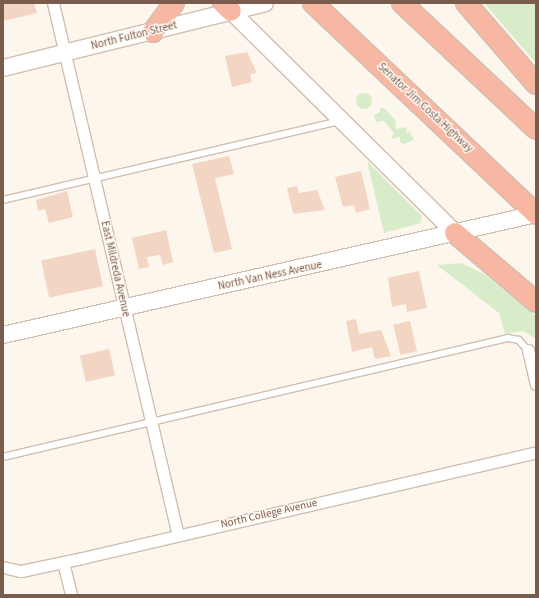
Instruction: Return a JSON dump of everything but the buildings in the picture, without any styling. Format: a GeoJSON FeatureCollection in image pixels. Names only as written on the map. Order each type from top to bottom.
{"type":"FeatureCollection","features":[{"type":"Feature","properties":{"kind":"highway"},"geometry":{"type":"LineString","coordinates":[[153,32],[174,3]]}},
{"type":"Feature","properties":{"kind":"highway","name":"Senator Jim Costa Highway"},"geometry":{"type":"LineString","coordinates":[[313,3],[536,214]]}},
{"type":"Feature","properties":{"kind":"highway"},"geometry":{"type":"LineString","coordinates":[[402,3],[536,129]]}},
{"type":"Feature","properties":{"kind":"highway"},"geometry":{"type":"LineString","coordinates":[[466,3],[536,84]]}},
{"type":"Feature","properties":{"kind":"highway"},"geometry":{"type":"LineString","coordinates":[[455,233],[536,302]]}},
{"type":"Feature","properties":{"kind":"main road","name":"North Fulton Street"},"geometry":{"type":"LineString","coordinates":[[3,68],[153,32],[227,7],[265,3]]}},
{"type":"Feature","properties":{"kind":"main road"},"geometry":{"type":"LineString","coordinates":[[227,7],[343,120],[455,233]]}},
{"type":"Feature","properties":{"kind":"main road","name":"North Van Ness Avenue"},"geometry":{"type":"LineString","coordinates":[[3,335],[536,214]]}},
{"type":"Feature","properties":{"kind":"street","name":"East Mildreda Avenue"},"geometry":{"type":"LineString","coordinates":[[53,3],[178,536]]}},
{"type":"Feature","properties":{"kind":"street"},"geometry":{"type":"LineString","coordinates":[[528,350],[536,384]]}},
{"type":"Feature","properties":{"kind":"street","name":"North College Avenue"},"geometry":{"type":"LineString","coordinates":[[3,567],[21,571],[63,562],[536,452]]}},
{"type":"Feature","properties":{"kind":"street"},"geometry":{"type":"LineString","coordinates":[[63,562],[71,595]]}},
{"type":"Feature","properties":{"kind":"lane"},"geometry":{"type":"LineString","coordinates":[[3,200],[343,120]]}},
{"type":"Feature","properties":{"kind":"lane"},"geometry":{"type":"LineString","coordinates":[[3,457],[508,338],[519,340],[528,350]]}},
{"type":"Feature","properties":{"kind":"green space"},"geometry":{"type":"Polygon","coordinates":[[[484,3],[536,3],[536,63],[515,39],[484,3]]]}},
{"type":"Feature","properties":{"kind":"green space"},"geometry":{"type":"Polygon","coordinates":[[[364,93],[371,98],[372,101],[367,108],[364,109],[357,104],[356,101],[361,94],[364,93]]]}},
{"type":"Feature","properties":{"kind":"green space"},"geometry":{"type":"Polygon","coordinates":[[[380,108],[384,108],[395,120],[396,129],[407,127],[406,133],[410,132],[414,140],[404,144],[400,142],[400,137],[391,139],[394,133],[384,121],[376,122],[374,115],[380,112],[380,108]]]}},
{"type":"Feature","properties":{"kind":"green space"},"geometry":{"type":"Polygon","coordinates":[[[367,161],[422,216],[421,223],[384,233],[367,161]]]}},
{"type":"Feature","properties":{"kind":"green space"},"geometry":{"type":"Polygon","coordinates":[[[461,263],[484,274],[536,316],[536,339],[523,331],[505,334],[499,313],[437,265],[461,263]]]}}]}
